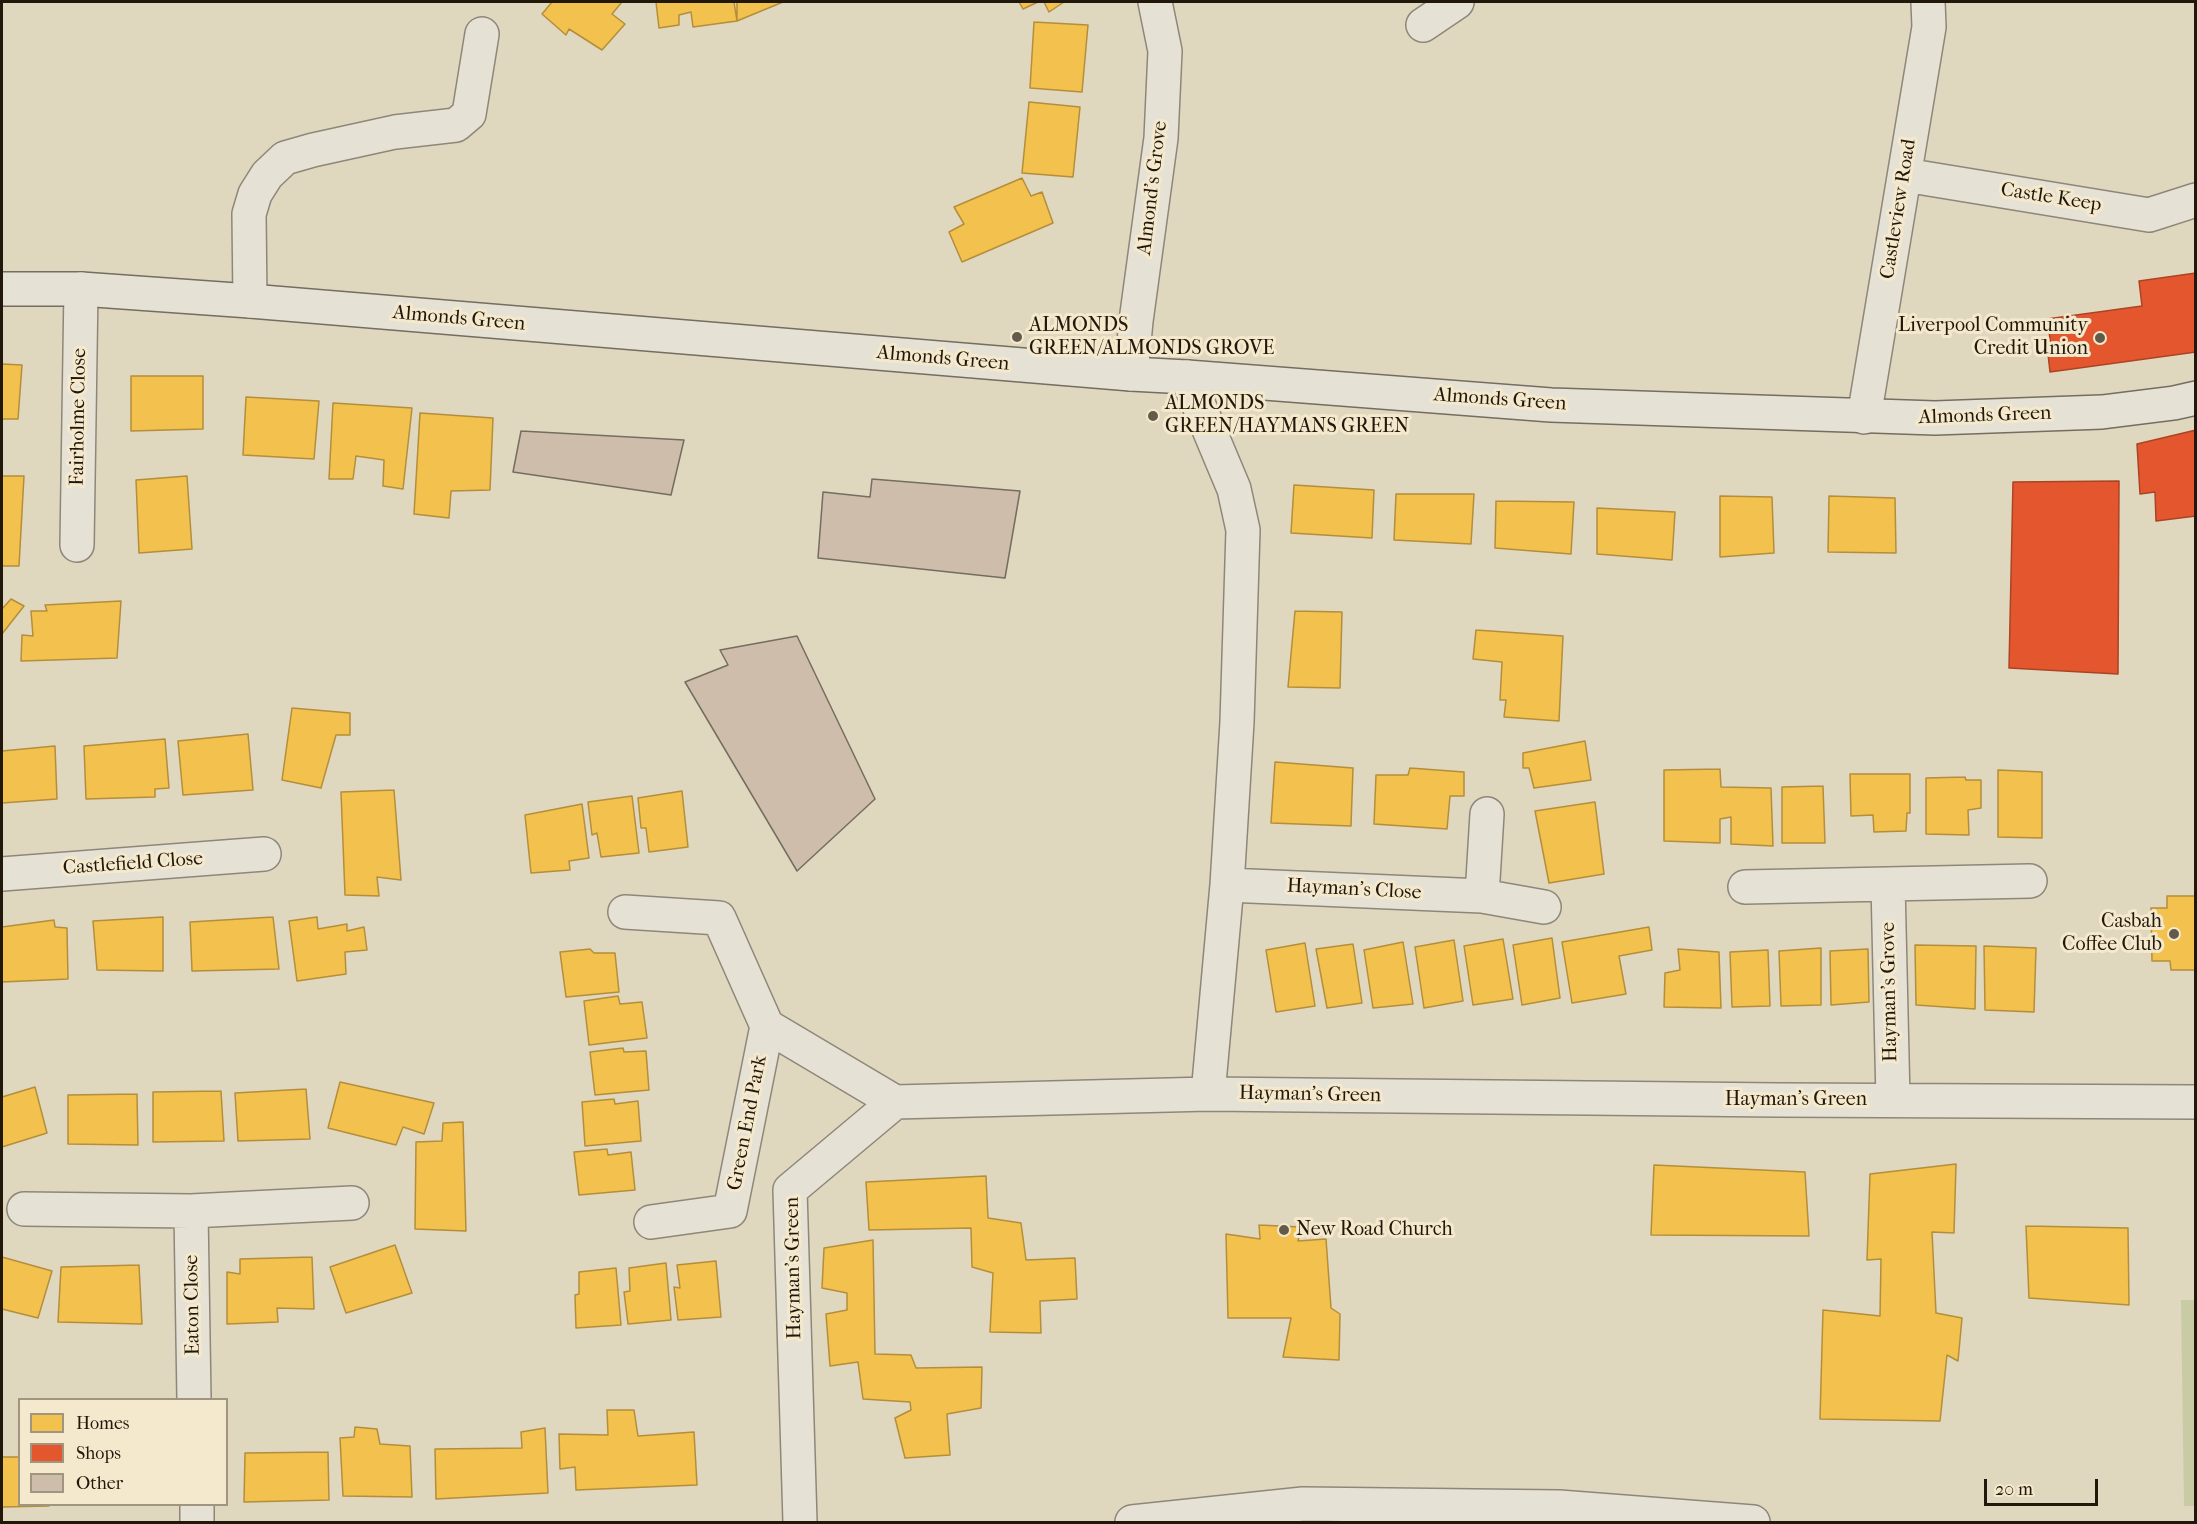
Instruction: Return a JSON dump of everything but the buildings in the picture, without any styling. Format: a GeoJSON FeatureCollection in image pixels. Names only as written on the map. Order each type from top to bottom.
{"type":"FeatureCollection","features":[{"type":"Feature","properties":{"kind":"street","name":"Almond's Grove"},"geometry":{"type":"LineString","coordinates":[[1131,374],[1161,138],[1165,51],[1155,2]]}},
{"type":"Feature","properties":{"kind":"street"},"geometry":{"type":"LineString","coordinates":[[1423,25],[1457,2]]}},
{"type":"Feature","properties":{"kind":"street","name":"Castleview Road"},"geometry":{"type":"LineString","coordinates":[[1864,417],[1929,27],[1928,2]]}},
{"type":"Feature","properties":{"kind":"street"},"geometry":{"type":"LineString","coordinates":[[250,301],[249,214],[255,194],[267,175],[285,158],[313,150],[395,132],[456,125],[469,114],[482,34]]}},
{"type":"Feature","properties":{"kind":"street","name":"Castle Keep"},"geometry":{"type":"LineString","coordinates":[[1905,174],[2149,214],[2196,200]]}},
{"type":"Feature","properties":{"kind":"street","name":"Almonds Green"},"geometry":{"type":"LineString","coordinates":[[2,289],[81,289],[250,301],[1131,374],[1551,405],[1935,418],[2102,412],[2196,398]]}},
{"type":"Feature","properties":{"kind":"street","name":"Fairholme Close"},"geometry":{"type":"LineString","coordinates":[[77,545],[81,289]]}},
{"type":"Feature","properties":{"kind":"street"},"geometry":{"type":"LineString","coordinates":[[1187,377],[1234,489],[1242,530],[1237,722],[1227,885],[1208,1094]]}},
{"type":"Feature","properties":{"kind":"street"},"geometry":{"type":"LineString","coordinates":[[1482,896],[1487,814]]}},
{"type":"Feature","properties":{"kind":"street","name":"Castlefield Close"},"geometry":{"type":"LineString","coordinates":[[2,874],[264,854]]}},
{"type":"Feature","properties":{"kind":"street"},"geometry":{"type":"LineString","coordinates":[[1745,887],[2030,881]]}},
{"type":"Feature","properties":{"kind":"street","name":"Hayman's Grove"},"geometry":{"type":"LineString","coordinates":[[1888,884],[1893,1100]]}},
{"type":"Feature","properties":{"kind":"street","name":"Hayman's Close"},"geometry":{"type":"LineString","coordinates":[[1227,885],[1482,896],[1544,907]]}},
{"type":"Feature","properties":{"kind":"street"},"geometry":{"type":"LineString","coordinates":[[625,912],[719,918],[767,1026]]}},
{"type":"Feature","properties":{"kind":"street","name":"Green End Park"},"geometry":{"type":"LineString","coordinates":[[651,1222],[730,1210],[767,1026],[895,1102]]}},
{"type":"Feature","properties":{"kind":"street","name":"Hayman's Green"},"geometry":{"type":"LineString","coordinates":[[801,1522],[790,1190],[895,1102],[1208,1094],[2196,1102]]}},
{"type":"Feature","properties":{"kind":"street"},"geometry":{"type":"LineString","coordinates":[[24,1209],[191,1211],[352,1203]]}},
{"type":"Feature","properties":{"kind":"street","name":"Eaton Close"},"geometry":{"type":"LineString","coordinates":[[191,1211],[195,1398]]}},
{"type":"Feature","properties":{"kind":"street"},"geometry":{"type":"LineString","coordinates":[[197,1506],[197,1522]]}},
{"type":"Feature","properties":{"kind":"street"},"geometry":{"type":"LineString","coordinates":[[1132,1522],[1303,1513],[1559,1507],[1753,1522]]}},
{"type":"Feature","properties":{"kind":"green space"},"geometry":{"type":"Polygon","coordinates":[[[2181,1300],[2195,1300],[2195,1506],[2184,1506],[2181,1300]]]}},
{"type":"Feature","properties":{"kind":"place","name":"ALMONDS GREEN/ALMONDS GROVE"},"geometry":{"type":"Point","coordinates":[1017,337]}},
{"type":"Feature","properties":{"kind":"place","name":"Liverpool Community Credit Union"},"geometry":{"type":"Point","coordinates":[2100,338]}},
{"type":"Feature","properties":{"kind":"place","name":"ALMONDS GREEN/HAYMANS GREEN"},"geometry":{"type":"Point","coordinates":[1153,416]}},
{"type":"Feature","properties":{"kind":"place","name":"Casbah Coffee Club"},"geometry":{"type":"Point","coordinates":[2174,934]}},
{"type":"Feature","properties":{"kind":"place","name":"New Road Church"},"geometry":{"type":"Point","coordinates":[1284,1230]}}]}
